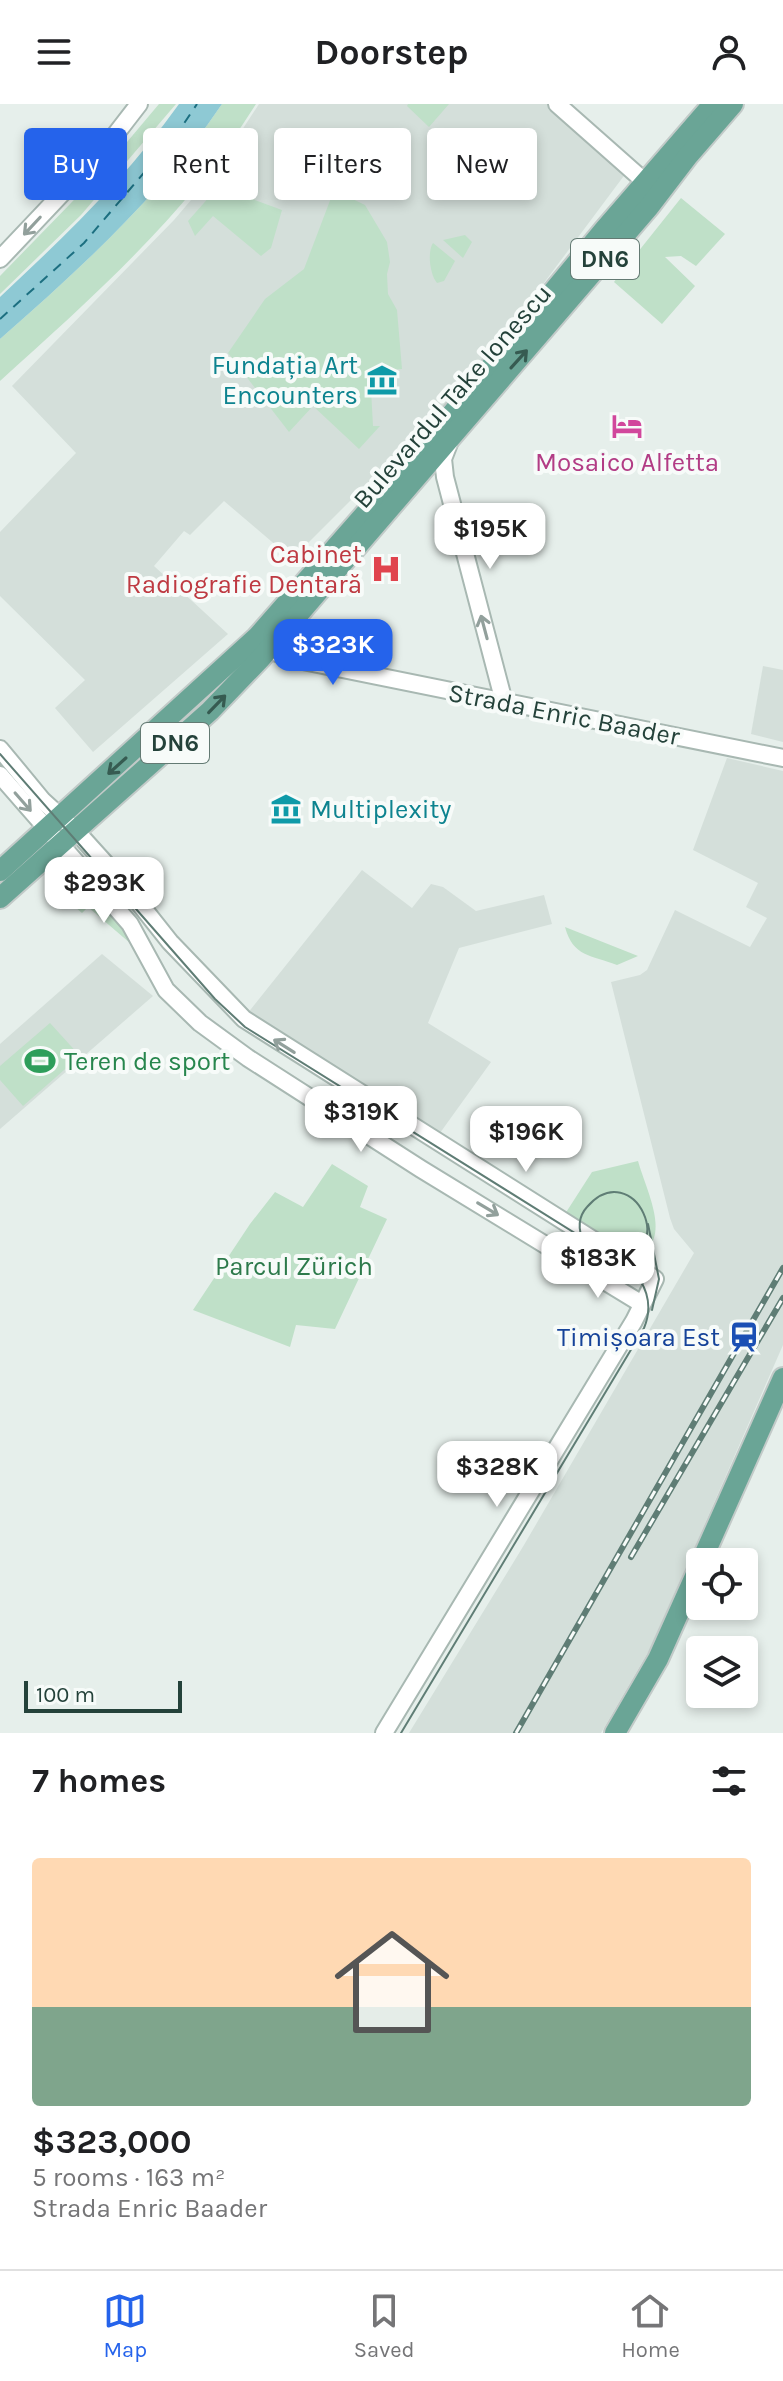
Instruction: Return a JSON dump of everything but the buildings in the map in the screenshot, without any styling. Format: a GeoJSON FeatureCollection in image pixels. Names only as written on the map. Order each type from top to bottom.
{"type":"FeatureCollection","features":[{"type":"Feature","properties":{"kind":"main road","name":"Bulevardul Take Ionescu"},"geometry":{"type":"LineString","coordinates":[[56,830],[262,643],[452,436],[652,187],[713,104]]}},
{"type":"Feature","properties":{"kind":"main road","name":"Bulevardul Take Ionescu"},"geometry":{"type":"LineString","coordinates":[[56,830],[77,832],[210,711],[262,643],[436,433],[652,187],[733,104]]}},
{"type":"Feature","properties":{"kind":"main road","name":"DN6"},"geometry":{"type":"LineString","coordinates":[[0,871],[56,830]]}},
{"type":"Feature","properties":{"kind":"main road","name":"DN6"},"geometry":{"type":"LineString","coordinates":[[0,898],[56,830]]}},
{"type":"Feature","properties":{"kind":"main road"},"geometry":{"type":"LineString","coordinates":[[708,1548],[783,1378]]}},
{"type":"Feature","properties":{"kind":"main road"},"geometry":{"type":"LineString","coordinates":[[615,1733],[658,1659],[686,1597]]}},
{"type":"Feature","properties":{"kind":"street"},"geometry":{"type":"LineString","coordinates":[[0,259],[105,148],[139,104]]}},
{"type":"Feature","properties":{"kind":"street"},"geometry":{"type":"LineString","coordinates":[[557,104],[652,187]]}},
{"type":"Feature","properties":{"kind":"street"},"geometry":{"type":"LineString","coordinates":[[452,436],[444,456],[445,477],[497,701]]}},
{"type":"Feature","properties":{"kind":"street","name":"Strada Enric Baader"},"geometry":{"type":"LineString","coordinates":[[262,643],[288,658],[783,758]]}},
{"type":"Feature","properties":{"kind":"street"},"geometry":{"type":"LineString","coordinates":[[0,749],[43,801],[56,830]]}},
{"type":"Feature","properties":{"kind":"street"},"geometry":{"type":"LineString","coordinates":[[0,775],[56,830],[133,929],[166,990],[200,1023],[421,1169],[642,1304]]}},
{"type":"Feature","properties":{"kind":"street"},"geometry":{"type":"LineString","coordinates":[[77,832],[170,942],[222,999],[250,1024],[655,1279],[384,1733]]}},
{"type":"Feature","properties":{"kind":"shaded area"},"geometry":{"type":"Polygon","coordinates":[[[259,104],[549,104],[626,173],[473,378],[292,559],[224,501],[190,535],[184,531],[154,566],[228,634],[93,752],[55,708],[85,680],[0,596],[0,532],[76,453],[12,386],[191,200],[258,200],[258,128],[243,128],[259,104]]]}},
{"type":"Feature","properties":{"kind":"shaded area"},"geometry":{"type":"Polygon","coordinates":[[[763,666],[783,670],[783,742],[751,734],[763,666]]]}},
{"type":"Feature","properties":{"kind":"shaded area"},"geometry":{"type":"Polygon","coordinates":[[[727,758],[783,771],[783,1345],[694,1548],[686,1548],[686,1567],[651,1647],[601,1733],[409,1733],[524,1545],[694,1253],[674,1229],[670,1218],[611,982],[640,975],[647,970],[675,910],[750,947],[767,918],[746,907],[758,883],[693,850],[727,758]]]}},
{"type":"Feature","properties":{"kind":"shaded area"},"geometry":{"type":"Polygon","coordinates":[[[362,870],[412,908],[431,884],[443,887],[476,911],[544,895],[552,924],[459,948],[428,1023],[491,1062],[440,1133],[247,1014],[362,870]]]}},
{"type":"Feature","properties":{"kind":"shaded area"},"geometry":{"type":"Polygon","coordinates":[[[102,954],[153,996],[0,1129],[0,1044],[102,954]]]}},
{"type":"Feature","properties":{"kind":"green space"},"geometry":{"type":"Polygon","coordinates":[[[159,104],[176,104],[155,128],[143,128],[143,143],[127,161],[127,142],[159,104]]]}},
{"type":"Feature","properties":{"kind":"green space"},"geometry":{"type":"Polygon","coordinates":[[[222,104],[256,104],[240,128],[205,128],[222,104]]]}},
{"type":"Feature","properties":{"kind":"green space"},"geometry":{"type":"Polygon","coordinates":[[[408,104],[449,104],[429,127],[408,104]]]}},
{"type":"Feature","properties":{"kind":"green space"},"geometry":{"type":"Polygon","coordinates":[[[681,198],[725,234],[696,266],[681,256],[665,257],[695,286],[662,324],[614,282],[681,198]]]}},
{"type":"Feature","properties":{"kind":"green space"},"geometry":{"type":"Polygon","coordinates":[[[74,200],[94,200],[0,294],[0,276],[74,200]]]}},
{"type":"Feature","properties":{"kind":"green space"},"geometry":{"type":"Polygon","coordinates":[[[146,200],[185,200],[138,252],[0,381],[0,339],[146,200]]]}},
{"type":"Feature","properties":{"kind":"green space"},"geometry":{"type":"Polygon","coordinates":[[[207,200],[255,200],[282,210],[271,248],[261,256],[213,216],[195,236],[188,221],[207,200]]]}},
{"type":"Feature","properties":{"kind":"green space"},"geometry":{"type":"Polygon","coordinates":[[[330,200],[355,200],[365,205],[387,242],[390,262],[388,294],[397,310],[402,369],[370,371],[373,426],[380,426],[359,449],[313,406],[289,432],[228,353],[265,299],[304,269],[330,200]]]}},
{"type":"Feature","properties":{"kind":"green space"},"geometry":{"type":"Polygon","coordinates":[[[465,235],[472,242],[463,258],[443,240],[465,235]]]}},
{"type":"Feature","properties":{"kind":"green space"},"geometry":{"type":"Polygon","coordinates":[[[433,243],[455,261],[444,281],[437,283],[430,263],[433,243]]]}},
{"type":"Feature","properties":{"kind":"green space"},"geometry":{"type":"Polygon","coordinates":[[[62,872],[71,881],[77,877],[87,887],[91,884],[144,955],[88,907],[82,913],[50,885],[62,872]]]}},
{"type":"Feature","properties":{"kind":"green space"},"geometry":{"type":"Polygon","coordinates":[[[565,927],[638,956],[617,965],[584,954],[568,937],[565,927]]]}},
{"type":"Feature","properties":{"kind":"green space","name":"Teren de sport"},"geometry":{"type":"Polygon","coordinates":[[[50,1023],[80,1056],[23,1106],[0,1080],[0,1066],[50,1023]]]}},
{"type":"Feature","properties":{"kind":"green space"},"geometry":{"type":"Polygon","coordinates":[[[638,1161],[652,1202],[656,1230],[653,1241],[645,1251],[632,1257],[565,1214],[592,1172],[638,1161]]]}},
{"type":"Feature","properties":{"kind":"green space","name":"Parcul Zürich"},"geometry":{"type":"Polygon","coordinates":[[[332,1164],[368,1186],[360,1207],[387,1219],[335,1329],[296,1325],[290,1347],[193,1310],[275,1192],[303,1207],[332,1164]]]}},
{"type":"Feature","properties":{"kind":"water"},"geometry":{"type":"Polygon","coordinates":[[[179,104],[222,104],[205,128],[161,128],[179,104]]]}},
{"type":"Feature","properties":{"kind":"water"},"geometry":{"type":"Polygon","coordinates":[[[143,151],[143,200],[146,200],[61,285],[0,339],[0,297],[99,200],[127,200],[127,170],[143,151]]]}},
{"type":"Feature","properties":{"kind":"ferry route"},"geometry":{"type":"LineString","coordinates":[[0,319],[84,243],[177,134],[197,104]]}},
{"type":"Feature","properties":{"kind":"tram line"},"geometry":{"type":"LineString","coordinates":[[0,754],[215,999],[245,1027],[626,1265],[643,1286],[648,1302],[644,1328],[401,1733]]}},
{"type":"Feature","properties":{"kind":"tram line"},"geometry":{"type":"LineString","coordinates":[[584,1243],[580,1224],[581,1215],[587,1207],[604,1194],[620,1193],[634,1200],[643,1213],[647,1229],[644,1243],[631,1255],[609,1259]]}},
{"type":"Feature","properties":{"kind":"tram line"},"geometry":{"type":"LineString","coordinates":[[648,1224],[659,1279],[652,1310]]}},
{"type":"Feature","properties":{"kind":"railway"},"geometry":{"type":"LineString","coordinates":[[516,1733],[783,1268]]}},
{"type":"Feature","properties":{"kind":"railway"},"geometry":{"type":"LineString","coordinates":[[631,1557],[783,1298]]}},
{"type":"Feature","properties":{"kind":"place","name":"Fundația Art Encounters"},"geometry":{"type":"Point","coordinates":[382,380]}},
{"type":"Feature","properties":{"kind":"place","name":"Mosaico Alfetta"},"geometry":{"type":"Point","coordinates":[627,426]}},
{"type":"Feature","properties":{"kind":"place","name":"Cabinet Radiografie Dentară"},"geometry":{"type":"Point","coordinates":[386,569]}},
{"type":"Feature","properties":{"kind":"place","name":"Multiplexity"},"geometry":{"type":"Point","coordinates":[286,809]}},
{"type":"Feature","properties":{"kind":"place","name":"Teren de sport"},"geometry":{"type":"Point","coordinates":[40,1061]}},
{"type":"Feature","properties":{"kind":"place","name":"Timișoara Est"},"geometry":{"type":"Point","coordinates":[744,1337]}}]}
